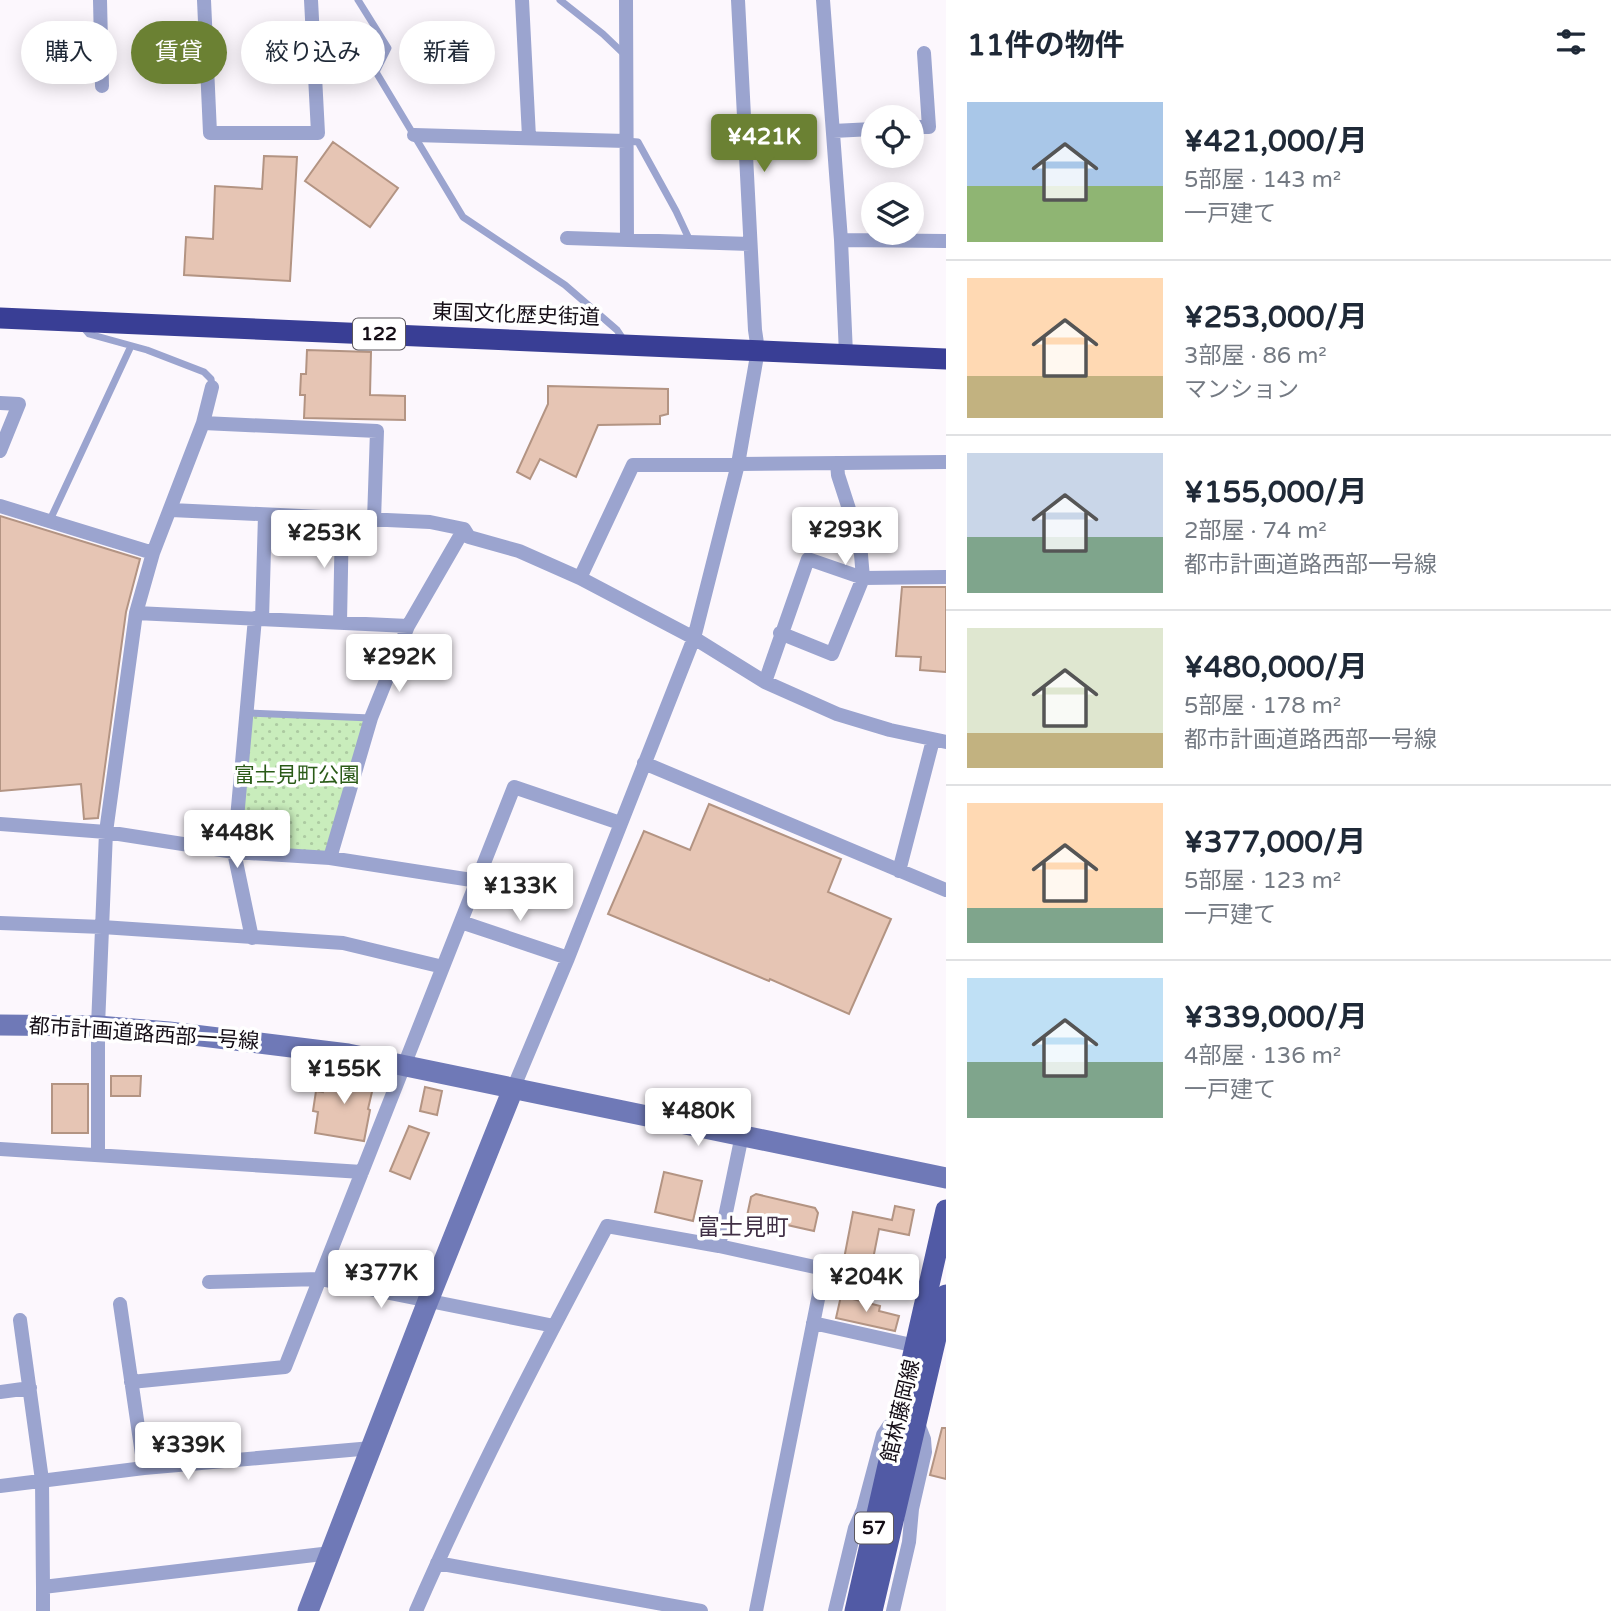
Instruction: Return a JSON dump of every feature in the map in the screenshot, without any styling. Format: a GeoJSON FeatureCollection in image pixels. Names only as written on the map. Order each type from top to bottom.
{"type":"FeatureCollection","features":[{"type":"Feature","properties":{"kind":"highway","name":"東国文化歴史街道"},"geometry":{"type":"LineString","coordinates":[[0,318],[946,359]]}},
{"type":"Feature","properties":{"kind":"main road","name":"館林藤岡線"},"geometry":{"type":"LineString","coordinates":[[932,1350],[946,1210]]}},
{"type":"Feature","properties":{"kind":"main road","name":"館林藤岡線"},"geometry":{"type":"LineString","coordinates":[[855,1611],[946,1295]]}},
{"type":"Feature","properties":{"kind":"main road","name":"館林藤岡線"},"geometry":{"type":"LineString","coordinates":[[872,1611],[908,1421]]}},
{"type":"Feature","properties":{"kind":"street"},"geometry":{"type":"LineString","coordinates":[[100,0],[102,86]]}},
{"type":"Feature","properties":{"kind":"street"},"geometry":{"type":"LineString","coordinates":[[204,0],[209,133],[318,133],[311,0]]}},
{"type":"Feature","properties":{"kind":"street"},"geometry":{"type":"LineString","coordinates":[[522,0],[529,137]]}},
{"type":"Feature","properties":{"kind":"street"},"geometry":{"type":"LineString","coordinates":[[626,0],[627,240]]}},
{"type":"Feature","properties":{"kind":"street"},"geometry":{"type":"LineString","coordinates":[[308,1611],[428,1301],[568,958],[694,638],[738,464],[758,350],[737,0]]}},
{"type":"Feature","properties":{"kind":"street"},"geometry":{"type":"LineString","coordinates":[[823,0],[841,240],[846,355]]}},
{"type":"Feature","properties":{"kind":"street"},"geometry":{"type":"LineString","coordinates":[[924,127],[929,127],[925,52]]}},
{"type":"Feature","properties":{"kind":"street"},"geometry":{"type":"LineString","coordinates":[[833,131],[861,130]]}},
{"type":"Feature","properties":{"kind":"street"},"geometry":{"type":"LineString","coordinates":[[414,135],[626,141]]}},
{"type":"Feature","properties":{"kind":"street"},"geometry":{"type":"LineString","coordinates":[[567,238],[750,244]]}},
{"type":"Feature","properties":{"kind":"street"},"geometry":{"type":"LineString","coordinates":[[841,240],[946,241]]}},
{"type":"Feature","properties":{"kind":"street"},"geometry":{"type":"LineString","coordinates":[[98,1154],[98,1027],[107,832],[136,613],[152,553],[171,510],[203,422],[212,387]]}},
{"type":"Feature","properties":{"kind":"street"},"geometry":{"type":"LineString","coordinates":[[0,403],[19,404],[0,451]]}},
{"type":"Feature","properties":{"kind":"street"},"geometry":{"type":"LineString","coordinates":[[203,422],[377,431],[374,520]]}},
{"type":"Feature","properties":{"kind":"street"},"geometry":{"type":"LineString","coordinates":[[780,633],[832,654],[863,578],[860,543],[838,475],[837,463]]}},
{"type":"Feature","properties":{"kind":"street"},"geometry":{"type":"LineString","coordinates":[[580,578],[633,465],[946,463]]}},
{"type":"Feature","properties":{"kind":"street"},"geometry":{"type":"LineString","coordinates":[[0,506],[152,553]]}},
{"type":"Feature","properties":{"kind":"street"},"geometry":{"type":"LineString","coordinates":[[171,510],[430,522],[464,529],[469,537],[519,551],[580,578],[694,638],[765,682],[837,714],[939,741],[900,871]]}},
{"type":"Feature","properties":{"kind":"street"},"geometry":{"type":"LineString","coordinates":[[252,938],[234,852],[246,713],[258,619],[265,515]]}},
{"type":"Feature","properties":{"kind":"street"},"geometry":{"type":"LineString","coordinates":[[340,622],[342,519]]}},
{"type":"Feature","properties":{"kind":"street"},"geometry":{"type":"LineString","coordinates":[[330,858],[371,718],[408,626],[464,529]]}},
{"type":"Feature","properties":{"kind":"street"},"geometry":{"type":"LineString","coordinates":[[765,682],[807,559],[863,578],[946,577]]}},
{"type":"Feature","properties":{"kind":"street"},"geometry":{"type":"LineString","coordinates":[[136,613],[408,626]]}},
{"type":"Feature","properties":{"kind":"street"},"geometry":{"type":"LineString","coordinates":[[644,763],[946,890]]}},
{"type":"Feature","properties":{"kind":"street"},"geometry":{"type":"LineString","coordinates":[[131,1382],[285,1367],[514,787],[620,823]]}},
{"type":"Feature","properties":{"kind":"street"},"geometry":{"type":"LineString","coordinates":[[0,824],[107,832],[234,852],[330,858],[478,881]]}},
{"type":"Feature","properties":{"kind":"street"},"geometry":{"type":"LineString","coordinates":[[461,922],[568,958]]}},
{"type":"Feature","properties":{"kind":"street"},"geometry":{"type":"LineString","coordinates":[[0,923],[344,943],[443,967]]}},
{"type":"Feature","properties":{"kind":"street","name":"都市計画道路西部一号線"},"geometry":{"type":"LineString","coordinates":[[0,1025],[98,1027],[307,1048],[405,1065],[946,1178]]}},
{"type":"Feature","properties":{"kind":"street"},"geometry":{"type":"LineString","coordinates":[[719,1246],[742,1135]]}},
{"type":"Feature","properties":{"kind":"street"},"geometry":{"type":"LineString","coordinates":[[0,1149],[362,1172]]}},
{"type":"Feature","properties":{"kind":"street"},"geometry":{"type":"LineString","coordinates":[[416,1611],[554,1326],[607,1226],[719,1246],[824,1269],[756,1611]]}},
{"type":"Feature","properties":{"kind":"street"},"geometry":{"type":"LineString","coordinates":[[209,1282],[320,1279],[554,1326]]}},
{"type":"Feature","properties":{"kind":"street"},"geometry":{"type":"LineString","coordinates":[[120,1304],[144,1468]]}},
{"type":"Feature","properties":{"kind":"street"},"geometry":{"type":"LineString","coordinates":[[20,1320],[42,1480],[43,1611]]}},
{"type":"Feature","properties":{"kind":"street"},"geometry":{"type":"LineString","coordinates":[[813,1323],[932,1350]]}},
{"type":"Feature","properties":{"kind":"street"},"geometry":{"type":"LineString","coordinates":[[0,1392],[30,1388]]}},
{"type":"Feature","properties":{"kind":"street"},"geometry":{"type":"LineString","coordinates":[[835,1611],[855,1528],[863,1510],[883,1435],[889,1426],[908,1421],[924,1439],[925,1452],[893,1611]]}},
{"type":"Feature","properties":{"kind":"street"},"geometry":{"type":"LineString","coordinates":[[0,1486],[144,1468],[372,1448]]}},
{"type":"Feature","properties":{"kind":"street"},"geometry":{"type":"LineString","coordinates":[[43,1587],[331,1553]]}},
{"type":"Feature","properties":{"kind":"street"},"geometry":{"type":"LineString","coordinates":[[437,1563],[701,1611]]}},
{"type":"Feature","properties":{"kind":"lane"},"geometry":{"type":"LineString","coordinates":[[358,0],[388,48],[376,72],[463,217],[565,285],[617,330],[626,344]]}},
{"type":"Feature","properties":{"kind":"lane"},"geometry":{"type":"LineString","coordinates":[[560,0],[628,58]]}},
{"type":"Feature","properties":{"kind":"lane"},"geometry":{"type":"LineString","coordinates":[[626,141],[638,142],[690,242]]}},
{"type":"Feature","properties":{"kind":"lane"},"geometry":{"type":"LineString","coordinates":[[79,321],[89,334],[204,372],[211,379],[212,387]]}},
{"type":"Feature","properties":{"kind":"lane"},"geometry":{"type":"LineString","coordinates":[[50,520],[131,346]]}},
{"type":"Feature","properties":{"kind":"lane"},"geometry":{"type":"LineString","coordinates":[[246,713],[371,718]]}},
{"type":"Feature","properties":{"kind":"green space","name":"富士見町公園"},"geometry":{"type":"Polygon","coordinates":[[[246,713],[371,718],[330,858],[234,852],[246,713]]]}},
{"type":"Feature","properties":{"kind":"building"},"geometry":{"type":"Polygon","coordinates":[[[333,142],[398,188],[370,227],[305,181],[333,142]]]}},
{"type":"Feature","properties":{"kind":"building"},"geometry":{"type":"Polygon","coordinates":[[[264,156],[297,157],[290,281],[184,275],[186,237],[213,239],[215,186],[262,189],[264,156]]]}},
{"type":"Feature","properties":{"kind":"building"},"geometry":{"type":"Polygon","coordinates":[[[307,350],[371,352],[370,395],[405,396],[405,420],[304,418],[305,395],[300,395],[301,374],[306,374],[307,350]]]}},
{"type":"Feature","properties":{"kind":"building"},"geometry":{"type":"Polygon","coordinates":[[[548,386],[668,389],[668,414],[660,416],[660,424],[598,425],[576,477],[540,459],[530,479],[517,472],[548,404],[548,386]]]}},
{"type":"Feature","properties":{"kind":"building"},"geometry":{"type":"Polygon","coordinates":[[[0,516],[140,559],[126,612],[98,818],[84,819],[81,784],[0,791],[0,516]]]}},
{"type":"Feature","properties":{"kind":"building"},"geometry":{"type":"Polygon","coordinates":[[[902,587],[946,587],[946,672],[920,670],[921,657],[896,656],[902,587]]]}},
{"type":"Feature","properties":{"kind":"building"},"geometry":{"type":"Polygon","coordinates":[[[709,804],[841,859],[828,892],[891,919],[849,1014],[608,914],[644,831],[690,850],[709,804]]]}},
{"type":"Feature","properties":{"kind":"building"},"geometry":{"type":"Polygon","coordinates":[[[327,1070],[375,1079],[364,1141],[315,1133],[318,1112],[313,1111],[316,1091],[323,1092],[327,1070]]]}},
{"type":"Feature","properties":{"kind":"building"},"geometry":{"type":"Polygon","coordinates":[[[111,1076],[141,1076],[140,1096],[111,1096],[111,1076]]]}},
{"type":"Feature","properties":{"kind":"building"},"geometry":{"type":"Polygon","coordinates":[[[52,1084],[88,1084],[88,1133],[52,1133],[52,1084]]]}},
{"type":"Feature","properties":{"kind":"building"},"geometry":{"type":"Polygon","coordinates":[[[425,1087],[442,1091],[437,1115],[420,1111],[425,1087]]]}},
{"type":"Feature","properties":{"kind":"building"},"geometry":{"type":"Polygon","coordinates":[[[409,1126],[429,1133],[410,1179],[390,1171],[409,1126]]]}},
{"type":"Feature","properties":{"kind":"building"},"geometry":{"type":"Polygon","coordinates":[[[664,1172],[702,1181],[693,1221],[655,1212],[664,1172]]]}},
{"type":"Feature","properties":{"kind":"building"},"geometry":{"type":"Polygon","coordinates":[[[756,1194],[815,1208],[818,1213],[814,1231],[747,1216],[751,1197],[756,1194]]]}},
{"type":"Feature","properties":{"kind":"building"},"geometry":{"type":"Polygon","coordinates":[[[895,1206],[914,1210],[909,1235],[879,1229],[871,1269],[843,1264],[853,1212],[892,1220],[895,1206]]]}},
{"type":"Feature","properties":{"kind":"building"},"geometry":{"type":"Polygon","coordinates":[[[841,1296],[880,1306],[879,1311],[899,1316],[895,1331],[836,1318],[841,1296]]]}},
{"type":"Feature","properties":{"kind":"building"},"geometry":{"type":"Polygon","coordinates":[[[942,1428],[946,1428],[946,1479],[930,1475],[942,1428]]]}},
{"type":"Feature","properties":{"kind":"district","name":"富士見町"},"geometry":{"type":"Point","coordinates":[743,1228]}}]}
